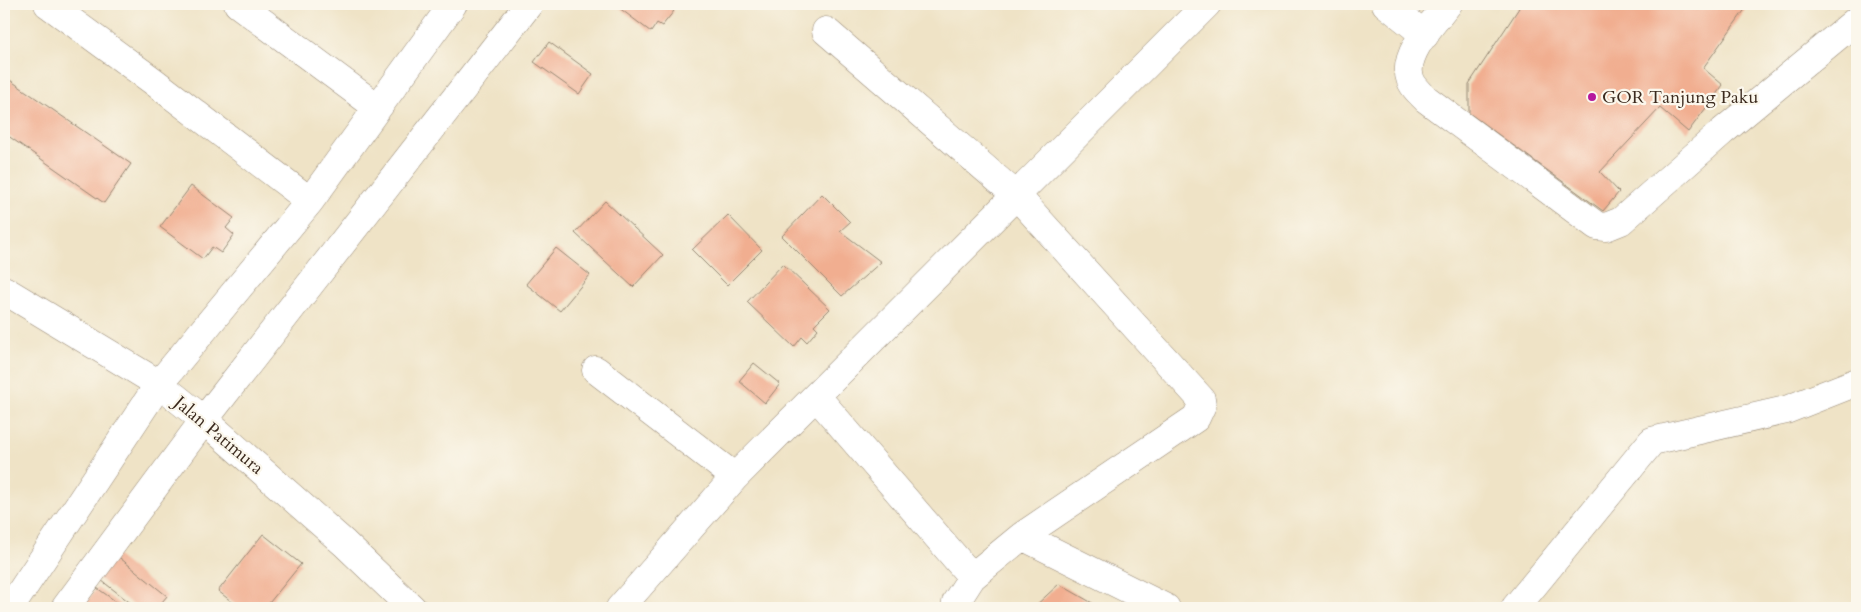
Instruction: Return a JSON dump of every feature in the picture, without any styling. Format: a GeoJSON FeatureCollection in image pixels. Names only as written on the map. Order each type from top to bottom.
{"type":"FeatureCollection","features":[{"type":"Feature","properties":{"kind":"street"},"geometry":{"type":"LineString","coordinates":[[48,4],[153,80],[310,201]]}},
{"type":"Feature","properties":{"kind":"street"},"geometry":{"type":"LineString","coordinates":[[238,4],[378,106]]}},
{"type":"Feature","properties":{"kind":"street"},"geometry":{"type":"LineString","coordinates":[[10,608],[159,384],[310,201],[453,4]]}},
{"type":"Feature","properties":{"kind":"street"},"geometry":{"type":"LineString","coordinates":[[64,608],[204,420],[529,4]]}},
{"type":"Feature","properties":{"kind":"street"},"geometry":{"type":"LineString","coordinates":[[620,608],[735,477],[1017,196],[1206,4]]}},
{"type":"Feature","properties":{"kind":"street"},"geometry":{"type":"LineString","coordinates":[[1386,4],[1425,34]]}},
{"type":"Feature","properties":{"kind":"street"},"geometry":{"type":"LineString","coordinates":[[1448,4],[1414,50],[1409,66],[1409,77],[1419,91],[1597,226],[1606,227],[1621,221],[1723,130],[1857,20]]}},
{"type":"Feature","properties":{"kind":"street"},"geometry":{"type":"LineString","coordinates":[[826,31],[1017,196],[1201,399],[1202,405],[1196,418],[1022,536],[972,577],[956,602],[956,608]]}},
{"type":"Feature","properties":{"kind":"street","name":"Jalan Patimura"},"geometry":{"type":"LineString","coordinates":[[4,290],[159,384],[204,420],[344,544],[412,608]]}},
{"type":"Feature","properties":{"kind":"street"},"geometry":{"type":"LineString","coordinates":[[596,370],[735,477]]}},
{"type":"Feature","properties":{"kind":"street"},"geometry":{"type":"LineString","coordinates":[[1515,608],[1652,441],[1786,410],[1857,382]]}},
{"type":"Feature","properties":{"kind":"street"},"geometry":{"type":"LineString","coordinates":[[816,396],[972,577]]}},
{"type":"Feature","properties":{"kind":"street"},"geometry":{"type":"LineString","coordinates":[[1022,536],[1166,608]]}},
{"type":"Feature","properties":{"kind":"building"},"geometry":{"type":"Polygon","coordinates":[[[614,4],[672,4],[669,8],[674,11],[662,26],[657,23],[651,32],[614,4]]]}},
{"type":"Feature","properties":{"kind":"building","name":"GOR Tanjung Paku"},"geometry":{"type":"Polygon","coordinates":[[[1514,4],[1742,4],[1746,8],[1703,68],[1723,85],[1688,132],[1660,108],[1600,172],[1619,192],[1603,211],[1469,113],[1469,84],[1519,8],[1514,4]]]}},
{"type":"Feature","properties":{"kind":"building"},"geometry":{"type":"Polygon","coordinates":[[[549,42],[593,74],[579,94],[534,62],[549,42]]]}},
{"type":"Feature","properties":{"kind":"building"},"geometry":{"type":"Polygon","coordinates":[[[4,76],[131,164],[104,203],[4,133],[4,76]]]}},
{"type":"Feature","properties":{"kind":"building"},"geometry":{"type":"Polygon","coordinates":[[[191,186],[234,218],[226,228],[234,235],[221,253],[212,247],[203,259],[160,227],[191,186]]]}},
{"type":"Feature","properties":{"kind":"building"},"geometry":{"type":"Polygon","coordinates":[[[822,194],[850,222],[840,231],[881,262],[842,296],[782,236],[822,194]]]}},
{"type":"Feature","properties":{"kind":"building"},"geometry":{"type":"Polygon","coordinates":[[[605,201],[663,255],[633,287],[575,233],[605,201]]]}},
{"type":"Feature","properties":{"kind":"building"},"geometry":{"type":"Polygon","coordinates":[[[728,215],[762,250],[727,285],[692,250],[728,215]]]}},
{"type":"Feature","properties":{"kind":"building"},"geometry":{"type":"Polygon","coordinates":[[[556,248],[590,275],[560,311],[526,284],[556,248]]]}},
{"type":"Feature","properties":{"kind":"building"},"geometry":{"type":"Polygon","coordinates":[[[783,264],[830,309],[814,325],[818,329],[807,342],[802,337],[794,347],[747,302],[783,264]]]}},
{"type":"Feature","properties":{"kind":"building"},"geometry":{"type":"Polygon","coordinates":[[[754,363],[780,384],[765,403],[739,381],[754,363]]]}},
{"type":"Feature","properties":{"kind":"building"},"geometry":{"type":"Polygon","coordinates":[[[263,534],[301,564],[265,608],[240,608],[218,591],[263,534]]]}},
{"type":"Feature","properties":{"kind":"building"},"geometry":{"type":"Polygon","coordinates":[[[115,554],[167,596],[157,608],[137,608],[97,577],[115,554]]]}},
{"type":"Feature","properties":{"kind":"building"},"geometry":{"type":"Polygon","coordinates":[[[1059,584],[1101,608],[1033,608],[1059,584]]]}},
{"type":"Feature","properties":{"kind":"building"},"geometry":{"type":"Polygon","coordinates":[[[97,588],[125,608],[82,608],[97,588]]]}},
{"type":"Feature","properties":{"kind":"place","name":"GOR Tanjung Paku"},"geometry":{"type":"Point","coordinates":[1592,97]}}]}
